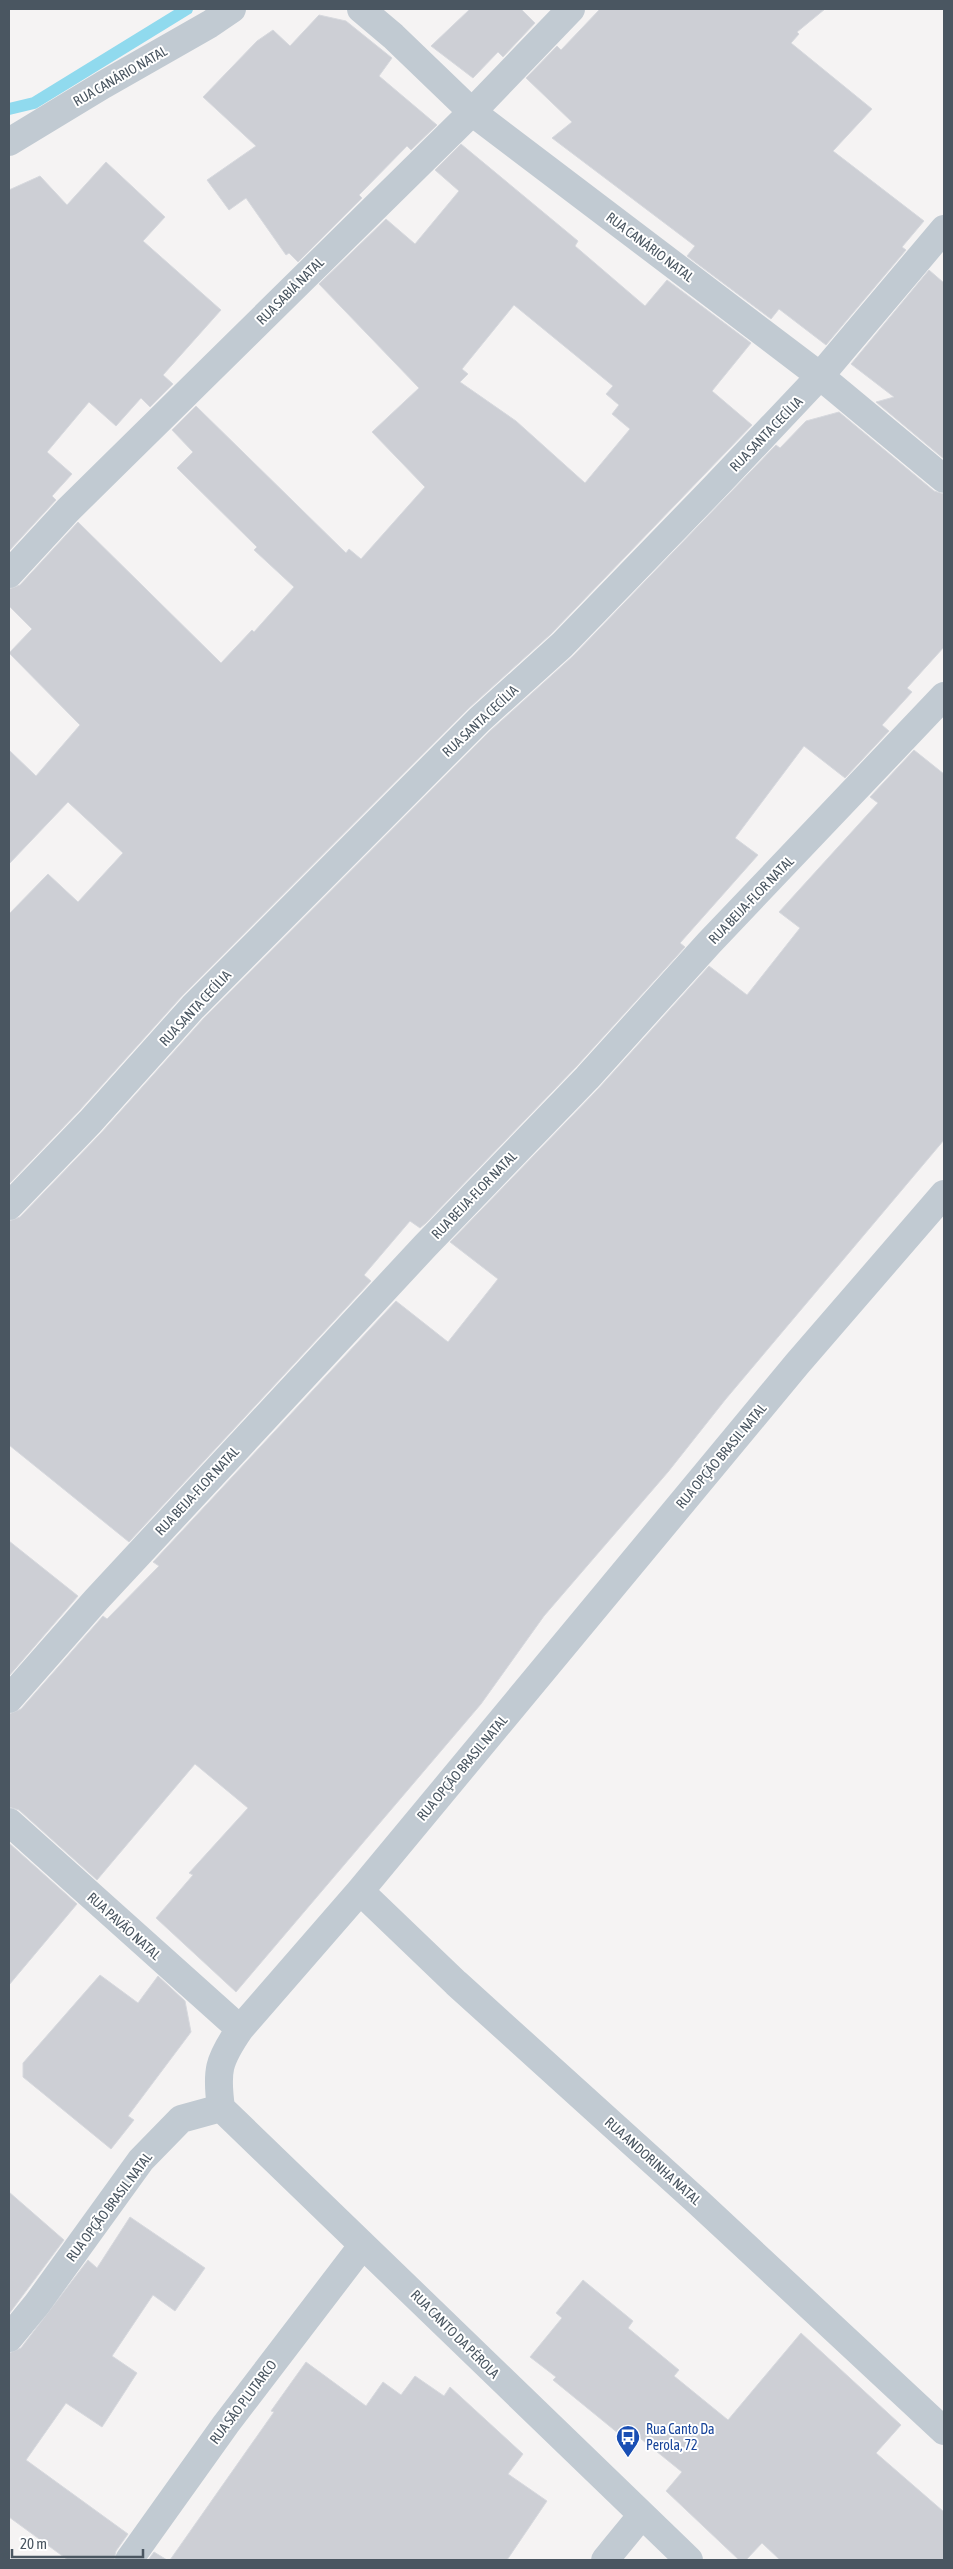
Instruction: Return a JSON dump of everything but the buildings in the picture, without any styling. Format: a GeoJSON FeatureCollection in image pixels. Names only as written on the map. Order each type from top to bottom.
{"type":"FeatureCollection","features":[{"type":"Feature","properties":{"kind":"street","name":"RUA CANÁRIO NATAL"},"geometry":{"type":"LineString","coordinates":[[9,142],[103,84],[210,24],[232,9]]}},
{"type":"Feature","properties":{"kind":"street","name":"RUA CANÁRIO NATAL"},"geometry":{"type":"LineString","coordinates":[[361,9],[393,36],[472,112],[820,376],[944,478]]}},
{"type":"Feature","properties":{"kind":"street","name":"RUA SABIÁ NATAL"},"geometry":{"type":"LineString","coordinates":[[9,574],[75,504],[472,112],[571,9]]}},
{"type":"Feature","properties":{"kind":"street","name":"RUA SANTA CECÍLIA"},"geometry":{"type":"LineString","coordinates":[[9,1206],[90,1122],[193,1007],[479,720],[562,645],[820,376],[944,229]]}},
{"type":"Feature","properties":{"kind":"street","name":"RUA BEIJA-FLOR NATAL"},"geometry":{"type":"LineString","coordinates":[[9,1699],[96,1600],[425,1246],[587,1078],[709,944],[944,696]]}},
{"type":"Feature","properties":{"kind":"street","name":"RUA OPÇÃO BRASIL NATAL"},"geometry":{"type":"LineString","coordinates":[[9,2338],[38,2304],[141,2160],[181,2119],[221,2108],[217,2079],[224,2052],[240,2030],[360,1892],[798,1364],[944,1194]]}},
{"type":"Feature","properties":{"kind":"street","name":"RUA PAVÃO NATAL"},"geometry":{"type":"LineString","coordinates":[[9,1822],[240,2030]]}},
{"type":"Feature","properties":{"kind":"street","name":"RUA ANDORINHA NATAL"},"geometry":{"type":"LineString","coordinates":[[360,1892],[456,1983],[698,2202],[944,2431]]}},
{"type":"Feature","properties":{"kind":"street","name":"RUA CANTO DA PÉROLA"},"geometry":{"type":"LineString","coordinates":[[221,2108],[688,2560]]}},
{"type":"Feature","properties":{"kind":"street","name":"RUA SÃO PLUTARCO"},"geometry":{"type":"LineString","coordinates":[[129,2560],[226,2424],[362,2246]]}},
{"type":"Feature","properties":{"kind":"street"},"geometry":{"type":"LineString","coordinates":[[605,2560],[641,2516]]}},
{"type":"Feature","properties":{"kind":"waterway"},"geometry":{"type":"LineString","coordinates":[[9,109],[34,103],[187,9]]}},
{"type":"Feature","properties":{"kind":"place","name":"Rua Canto Da Perola, 72"},"geometry":{"type":"Point","coordinates":[628,2458]}}]}
